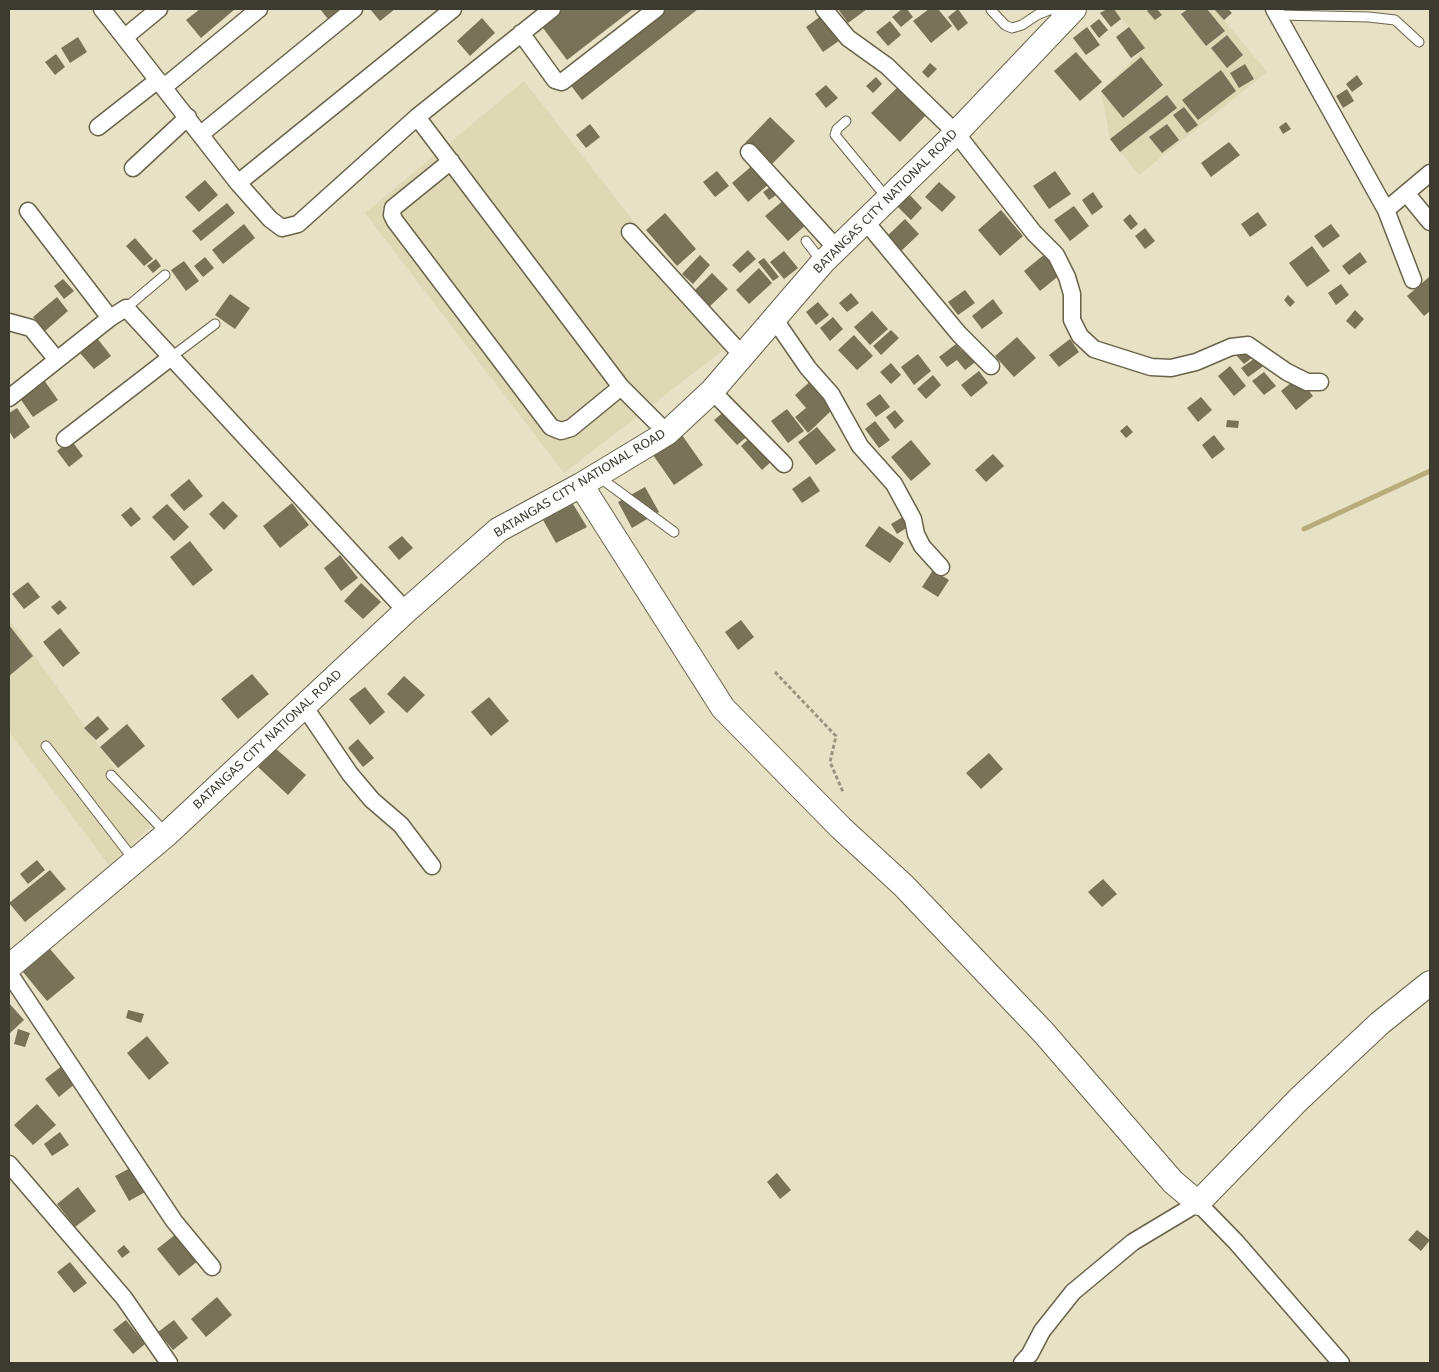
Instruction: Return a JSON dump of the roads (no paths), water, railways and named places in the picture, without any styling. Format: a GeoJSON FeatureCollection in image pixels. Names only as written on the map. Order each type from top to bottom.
{"type":"FeatureCollection","features":[{"type":"Feature","properties":{"kind":"street"},"geometry":{"type":"LineString","coordinates":[[102,9],[238,183],[270,219],[282,228],[298,224],[417,118],[552,9]]}},
{"type":"Feature","properties":{"kind":"street"},"geometry":{"type":"LineString","coordinates":[[125,36],[159,9]]}},
{"type":"Feature","properties":{"kind":"street"},"geometry":{"type":"LineString","coordinates":[[98,127],[161,83],[259,9]]}},
{"type":"Feature","properties":{"kind":"street"},"geometry":{"type":"LineString","coordinates":[[201,134],[354,9]]}},
{"type":"Feature","properties":{"kind":"street"},"geometry":{"type":"LineString","coordinates":[[238,183],[453,9]]}},
{"type":"Feature","properties":{"kind":"street"},"geometry":{"type":"LineString","coordinates":[[521,33],[555,80],[562,82],[656,9]]}},
{"type":"Feature","properties":{"kind":"street"},"geometry":{"type":"LineString","coordinates":[[824,9],[848,38],[887,66],[956,133],[1034,233],[1056,255],[1068,277],[1072,294],[1072,320],[1080,336],[1094,349],[1151,368],[1172,368],[1196,362],[1231,347],[1248,345],[1287,372],[1307,382],[1320,382]]}},
{"type":"Feature","properties":{"kind":"street","name":"BATANGAS CITY NATIONAL ROAD"},"geometry":{"type":"LineString","coordinates":[[9,967],[167,834],[406,611],[498,530],[589,480],[666,433],[712,392],[830,255],[956,133],[1071,12]]}},
{"type":"Feature","properties":{"kind":"street"},"geometry":{"type":"LineString","coordinates":[[1276,12],[1386,210],[1414,280]]}},
{"type":"Feature","properties":{"kind":"street"},"geometry":{"type":"LineString","coordinates":[[134,168],[188,117]]}},
{"type":"Feature","properties":{"kind":"street"},"geometry":{"type":"LineString","coordinates":[[417,118],[621,387],[666,433]]}},
{"type":"Feature","properties":{"kind":"street"},"geometry":{"type":"LineString","coordinates":[[749,152],[830,255]]}},
{"type":"Feature","properties":{"kind":"street"},"geometry":{"type":"LineString","coordinates":[[451,161],[393,208],[392,215],[461,308],[551,427],[561,431],[571,428],[621,387]]}},
{"type":"Feature","properties":{"kind":"street"},"geometry":{"type":"LineString","coordinates":[[1386,210],[1430,173]]}},
{"type":"Feature","properties":{"kind":"street"},"geometry":{"type":"LineString","coordinates":[[1407,194],[1430,222]]}},
{"type":"Feature","properties":{"kind":"street"},"geometry":{"type":"LineString","coordinates":[[28,211],[110,318]]}},
{"type":"Feature","properties":{"kind":"street"},"geometry":{"type":"LineString","coordinates":[[866,222],[959,334],[991,366]]}},
{"type":"Feature","properties":{"kind":"street"},"geometry":{"type":"LineString","coordinates":[[630,232],[742,355]]}},
{"type":"Feature","properties":{"kind":"street"},"geometry":{"type":"LineString","coordinates":[[9,398],[110,318],[126,308],[170,358],[406,611]]}},
{"type":"Feature","properties":{"kind":"street"},"geometry":{"type":"LineString","coordinates":[[775,320],[808,368],[831,394],[860,446],[894,484],[914,519],[916,534],[922,546],[941,567]]}},
{"type":"Feature","properties":{"kind":"street"},"geometry":{"type":"LineString","coordinates":[[9,322],[32,328],[57,360]]}},
{"type":"Feature","properties":{"kind":"street"},"geometry":{"type":"LineString","coordinates":[[65,439],[170,358]]}},
{"type":"Feature","properties":{"kind":"street"},"geometry":{"type":"LineString","coordinates":[[712,392],[784,464]]}},
{"type":"Feature","properties":{"kind":"street"},"geometry":{"type":"LineString","coordinates":[[589,480],[723,708],[841,828],[904,886],[1044,1033],[1172,1182],[1198,1203],[1236,1242],[1341,1363]]}},
{"type":"Feature","properties":{"kind":"street"},"geometry":{"type":"LineString","coordinates":[[304,706],[350,774],[372,800],[401,825],[432,866]]}},
{"type":"Feature","properties":{"kind":"street"},"geometry":{"type":"LineString","coordinates":[[9,973],[174,1221],[212,1267]]}},
{"type":"Feature","properties":{"kind":"street"},"geometry":{"type":"LineString","coordinates":[[1022,1363],[1030,1354],[1042,1331],[1073,1292],[1132,1242],[1198,1203],[1306,1093],[1380,1023],[1430,983]]}},
{"type":"Feature","properties":{"kind":"street"},"geometry":{"type":"LineString","coordinates":[[9,1164],[124,1298],[169,1363]]}},
{"type":"Feature","properties":{"kind":"lane"},"geometry":{"type":"LineString","coordinates":[[991,10],[1005,26],[1012,28],[1022,25],[1049,10],[1071,12]]}},
{"type":"Feature","properties":{"kind":"lane"},"geometry":{"type":"LineString","coordinates":[[1276,12],[1395,20],[1419,42]]}},
{"type":"Feature","properties":{"kind":"lane"},"geometry":{"type":"LineString","coordinates":[[846,121],[837,129],[835,135],[888,199]]}},
{"type":"Feature","properties":{"kind":"lane"},"geometry":{"type":"LineString","coordinates":[[806,241],[830,255]]}},
{"type":"Feature","properties":{"kind":"lane"},"geometry":{"type":"LineString","coordinates":[[126,308],[165,275]]}},
{"type":"Feature","properties":{"kind":"lane"},"geometry":{"type":"LineString","coordinates":[[170,358],[214,324]]}},
{"type":"Feature","properties":{"kind":"lane"},"geometry":{"type":"LineString","coordinates":[[589,480],[674,532]]}},
{"type":"Feature","properties":{"kind":"lane"},"geometry":{"type":"LineString","coordinates":[[46,746],[135,861]]}},
{"type":"Feature","properties":{"kind":"lane"},"geometry":{"type":"LineString","coordinates":[[111,775],[167,834]]}},
{"type":"Feature","properties":{"kind":"waterway"},"geometry":{"type":"LineString","coordinates":[[1304,529],[1430,471]]}}]}
